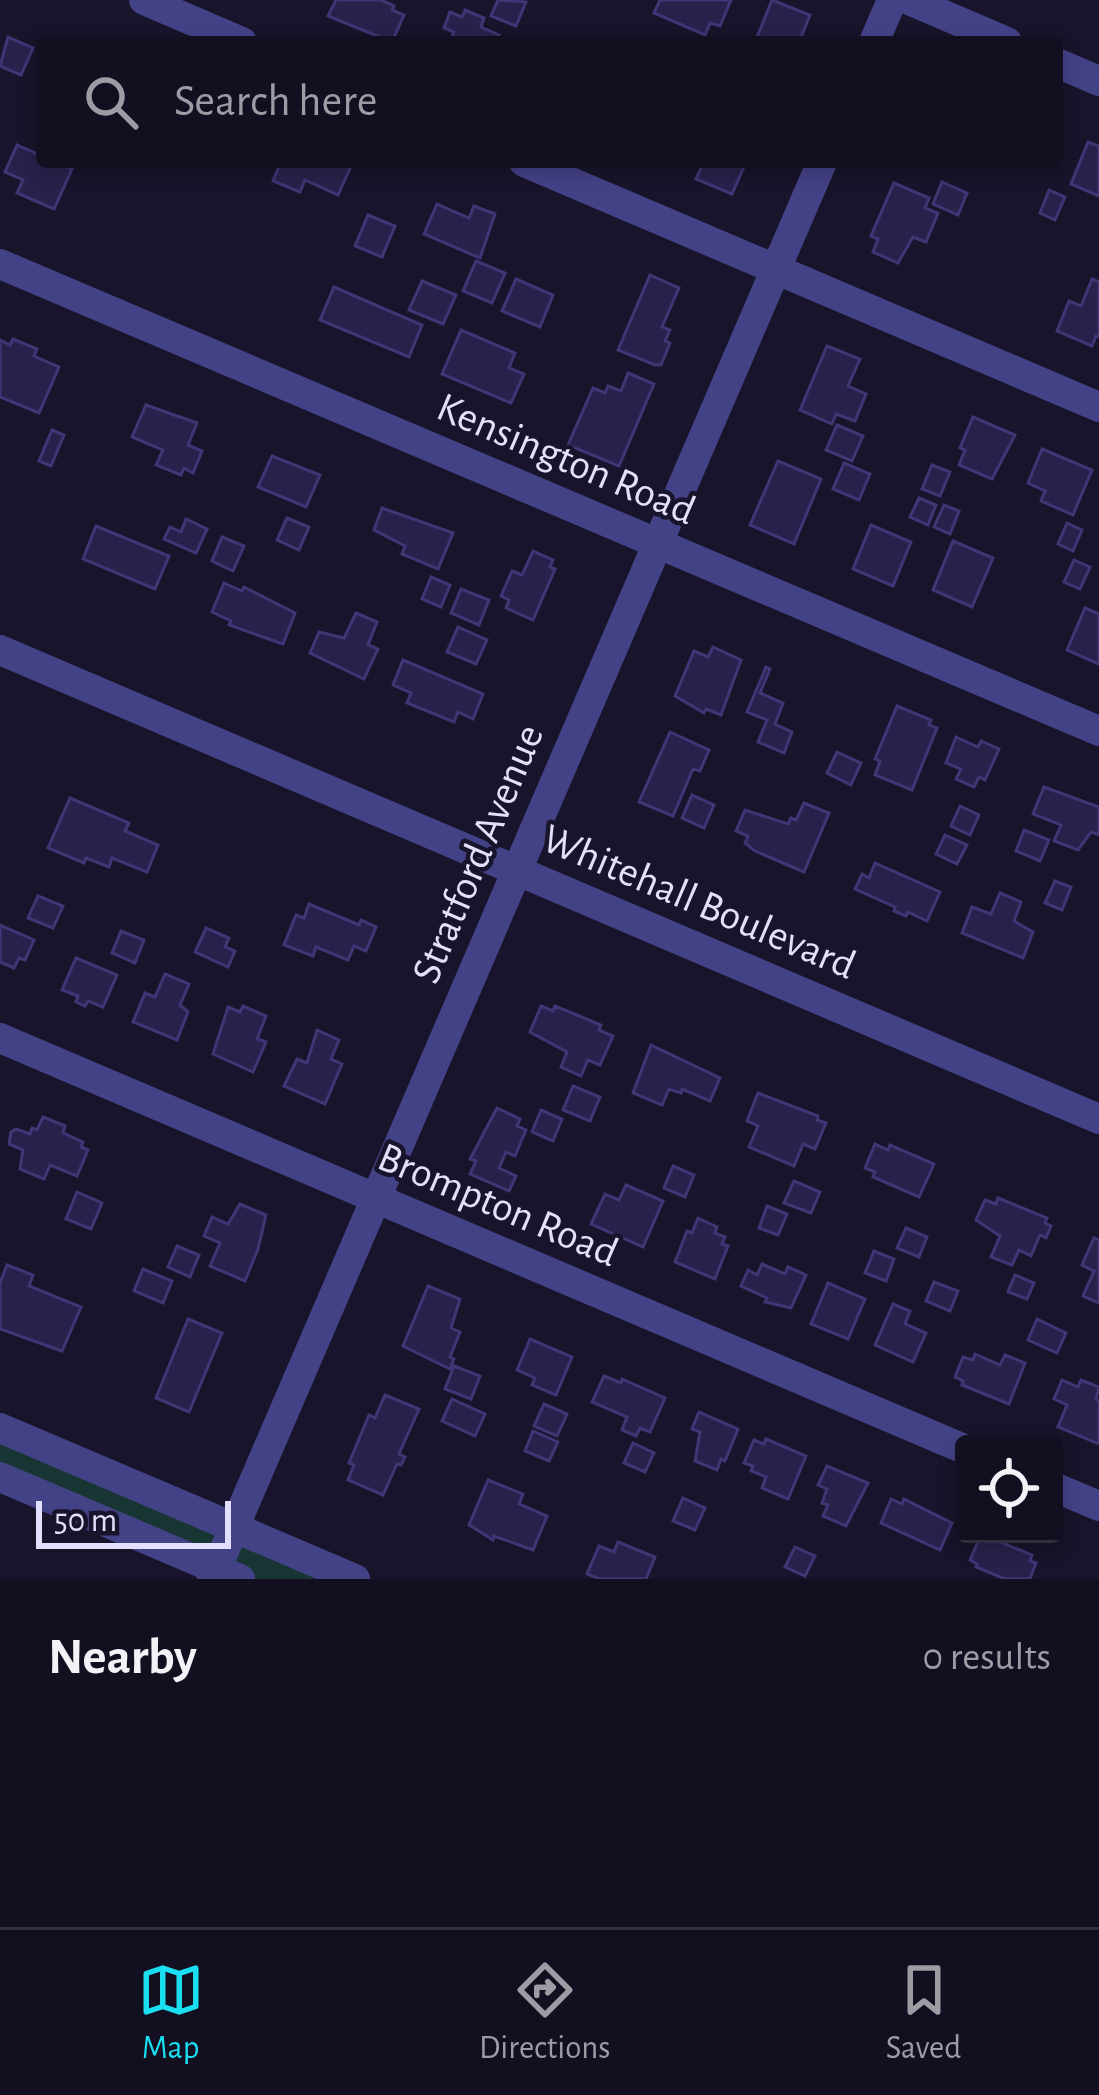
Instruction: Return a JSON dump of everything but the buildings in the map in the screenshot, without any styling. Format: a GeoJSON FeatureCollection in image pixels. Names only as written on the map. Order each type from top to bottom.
{"type":"FeatureCollection","features":[{"type":"Feature","properties":{"kind":"street"},"geometry":{"type":"LineString","coordinates":[[144,0],[228,36]]}},
{"type":"Feature","properties":{"kind":"street"},"geometry":{"type":"LineString","coordinates":[[877,36],[892,0]]}},
{"type":"Feature","properties":{"kind":"street"},"geometry":{"type":"LineString","coordinates":[[909,0],[993,36]]}},
{"type":"Feature","properties":{"kind":"street"},"geometry":{"type":"LineString","coordinates":[[1063,66],[1099,81]]}},
{"type":"Feature","properties":{"kind":"street"},"geometry":{"type":"LineString","coordinates":[[538,168],[1099,407]]}},
{"type":"Feature","properties":{"kind":"street","name":"Stratford Avenue"},"geometry":{"type":"LineString","coordinates":[[223,1576],[234,1528],[819,168]]}},
{"type":"Feature","properties":{"kind":"street","name":"Kensington Road"},"geometry":{"type":"LineString","coordinates":[[0,264],[1099,731]]}},
{"type":"Feature","properties":{"kind":"street","name":"Whitehall Boulevard"},"geometry":{"type":"LineString","coordinates":[[0,650],[1099,1118]]}},
{"type":"Feature","properties":{"kind":"street","name":"Brompton Road"},"geometry":{"type":"LineString","coordinates":[[0,1039],[955,1445]]}},
{"type":"Feature","properties":{"kind":"street"},"geometry":{"type":"LineString","coordinates":[[0,1428],[355,1579]]}},
{"type":"Feature","properties":{"kind":"street"},"geometry":{"type":"LineString","coordinates":[[0,1477],[223,1576]]}},
{"type":"Feature","properties":{"kind":"street"},"geometry":{"type":"LineString","coordinates":[[1063,1491],[1099,1506]]}},
{"type":"Feature","properties":{"kind":"green space"},"geometry":{"type":"Polygon","coordinates":[[[0,1432],[345,1579],[253,1579],[0,1471],[0,1432]]]}}]}
